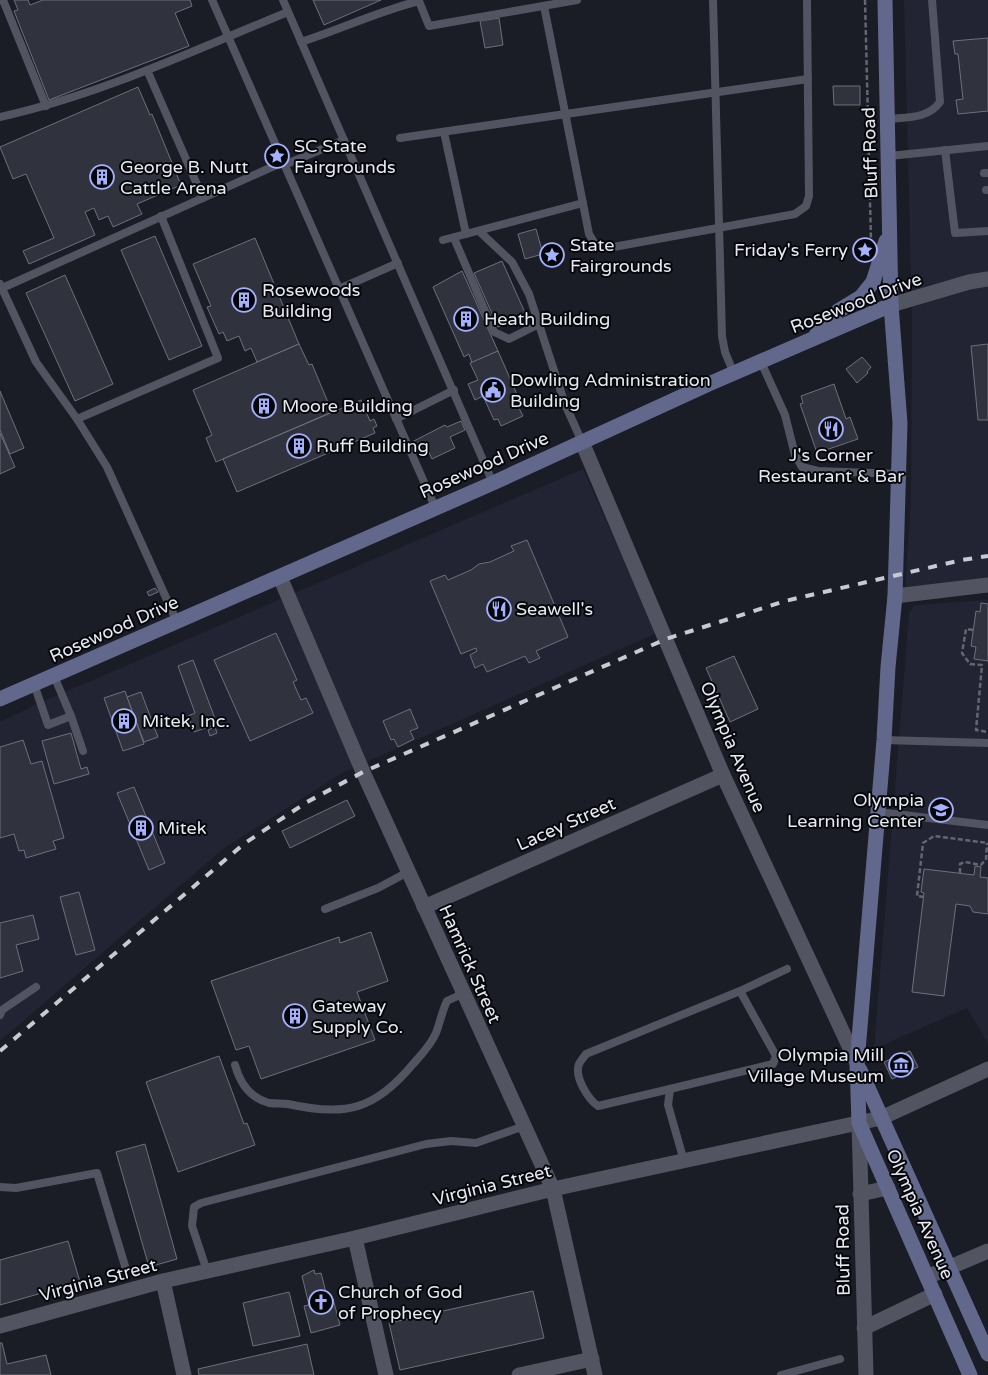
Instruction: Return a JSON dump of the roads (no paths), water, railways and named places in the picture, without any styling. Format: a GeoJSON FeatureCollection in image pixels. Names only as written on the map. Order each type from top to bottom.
{"type":"FeatureCollection","features":[{"type":"Feature","properties":{"kind":"main road","name":"Bluff Road"},"geometry":{"type":"LineString","coordinates":[[856,1063],[895,596],[899,474],[900,423],[891,305],[891,225],[885,0]]}},
{"type":"Feature","properties":{"kind":"main road"},"geometry":{"type":"LineString","coordinates":[[813,339],[838,312],[861,297],[873,282],[891,225]]}},
{"type":"Feature","properties":{"kind":"main road","name":"Rosewood Drive"},"geometry":{"type":"LineString","coordinates":[[0,699],[493,483],[891,305]]}},
{"type":"Feature","properties":{"kind":"main road","name":"Olympia Avenue"},"geometry":{"type":"LineString","coordinates":[[856,1063],[988,1354]]}},
{"type":"Feature","properties":{"kind":"main road","name":"Olympia Avenue"},"geometry":{"type":"LineString","coordinates":[[856,1063],[859,1123],[970,1375]]}},
{"type":"Feature","properties":{"kind":"street","name":"Rosewood Drive"},"geometry":{"type":"LineString","coordinates":[[891,305],[969,282],[988,279]]}},
{"type":"Feature","properties":{"kind":"street","name":"Olympia Avenue"},"geometry":{"type":"LineString","coordinates":[[582,442],[723,775],[856,1063]]}},
{"type":"Feature","properties":{"kind":"street","name":"Hamrick Street"},"geometry":{"type":"LineString","coordinates":[[280,577],[362,772],[462,994],[553,1189],[595,1375]]}},
{"type":"Feature","properties":{"kind":"street"},"geometry":{"type":"LineString","coordinates":[[895,596],[940,589],[988,585]]}},
{"type":"Feature","properties":{"kind":"street","name":"Lacey Street"},"geometry":{"type":"LineString","coordinates":[[424,907],[723,775]]}},
{"type":"Feature","properties":{"kind":"street","name":"Virginia Street"},"geometry":{"type":"LineString","coordinates":[[0,1326],[162,1282],[355,1238],[553,1189],[881,1118],[988,1069]]}},
{"type":"Feature","properties":{"kind":"street","name":"Bluff Road"},"geometry":{"type":"LineString","coordinates":[[859,1123],[866,1375]]}},
{"type":"Feature","properties":{"kind":"street"},"geometry":{"type":"LineString","coordinates":[[860,1194],[888,1188]]}},
{"type":"Feature","properties":{"kind":"street"},"geometry":{"type":"LineString","coordinates":[[355,1238],[386,1375]]}},
{"type":"Feature","properties":{"kind":"street"},"geometry":{"type":"LineString","coordinates":[[927,1277],[988,1251]]}},
{"type":"Feature","properties":{"kind":"street"},"geometry":{"type":"LineString","coordinates":[[162,1282],[184,1375]]}},
{"type":"Feature","properties":{"kind":"street"},"geometry":{"type":"LineString","coordinates":[[864,1328],[935,1294]]}},
{"type":"Feature","properties":{"kind":"street"},"geometry":{"type":"LineString","coordinates":[[524,1375],[592,1359]]}},
{"type":"Feature","properties":{"kind":"lane"},"geometry":{"type":"LineString","coordinates":[[3,0],[46,106]]}},
{"type":"Feature","properties":{"kind":"lane"},"geometry":{"type":"LineString","coordinates":[[212,0],[435,507]]}},
{"type":"Feature","properties":{"kind":"lane"},"geometry":{"type":"LineString","coordinates":[[283,0],[493,483]]}},
{"type":"Feature","properties":{"kind":"lane"},"geometry":{"type":"LineString","coordinates":[[302,42],[392,8],[419,1],[429,26],[577,0]]}},
{"type":"Feature","properties":{"kind":"lane"},"geometry":{"type":"LineString","coordinates":[[713,0],[722,344],[734,374]]}},
{"type":"Feature","properties":{"kind":"lane"},"geometry":{"type":"LineString","coordinates":[[544,6],[591,238],[595,244],[603,248],[795,214],[806,206],[809,196],[807,0]]}},
{"type":"Feature","properties":{"kind":"lane"},"geometry":{"type":"LineString","coordinates":[[888,119],[925,115],[934,111],[940,102],[932,0]]}},
{"type":"Feature","properties":{"kind":"lane"},"geometry":{"type":"LineString","coordinates":[[0,118],[46,106],[147,70],[288,12]]}},
{"type":"Feature","properties":{"kind":"lane"},"geometry":{"type":"LineString","coordinates":[[0,19],[9,15]]}},
{"type":"Feature","properties":{"kind":"lane"},"geometry":{"type":"LineString","coordinates":[[147,70],[203,198]]}},
{"type":"Feature","properties":{"kind":"lane"},"geometry":{"type":"LineString","coordinates":[[400,138],[808,79]]}},
{"type":"Feature","properties":{"kind":"lane"},"geometry":{"type":"LineString","coordinates":[[444,132],[466,234]]}},
{"type":"Feature","properties":{"kind":"lane"},"geometry":{"type":"LineString","coordinates":[[177,622],[107,467],[77,419],[36,362],[1,287],[203,198],[344,140]]}},
{"type":"Feature","properties":{"kind":"lane"},"geometry":{"type":"LineString","coordinates":[[889,156],[988,146]]}},
{"type":"Feature","properties":{"kind":"lane"},"geometry":{"type":"LineString","coordinates":[[945,150],[949,179],[955,194],[952,211],[955,233],[988,230]]}},
{"type":"Feature","properties":{"kind":"lane"},"geometry":{"type":"LineString","coordinates":[[949,179],[957,178]]}},
{"type":"Feature","properties":{"kind":"lane"},"geometry":{"type":"LineString","coordinates":[[443,240],[583,202]]}},
{"type":"Feature","properties":{"kind":"lane"},"geometry":{"type":"LineString","coordinates":[[952,211],[961,210]]}},
{"type":"Feature","properties":{"kind":"lane"},"geometry":{"type":"LineString","coordinates":[[77,419],[218,358],[161,216]]}},
{"type":"Feature","properties":{"kind":"lane"},"geometry":{"type":"LineString","coordinates":[[479,231],[512,262],[529,294],[537,325],[564,404],[582,442]]}},
{"type":"Feature","properties":{"kind":"lane"},"geometry":{"type":"LineString","coordinates":[[454,238],[494,332],[509,339],[537,325]]}},
{"type":"Feature","properties":{"kind":"lane"},"geometry":{"type":"LineString","coordinates":[[339,289],[398,263]]}},
{"type":"Feature","properties":{"kind":"lane"},"geometry":{"type":"LineString","coordinates":[[761,362],[785,415],[795,455],[802,467],[818,471],[899,474]]}},
{"type":"Feature","properties":{"kind":"lane"},"geometry":{"type":"LineString","coordinates":[[396,419],[454,390]]}},
{"type":"Feature","properties":{"kind":"lane"},"geometry":{"type":"LineString","coordinates":[[54,676],[83,751]]}},
{"type":"Feature","properties":{"kind":"lane"},"geometry":{"type":"LineString","coordinates":[[34,684],[48,724],[71,716]]}},
{"type":"Feature","properties":{"kind":"lane"},"geometry":{"type":"LineString","coordinates":[[884,740],[988,742]]}},
{"type":"Feature","properties":{"kind":"lane"},"geometry":{"type":"LineString","coordinates":[[878,812],[988,825]]}},
{"type":"Feature","properties":{"kind":"lane"},"geometry":{"type":"LineString","coordinates":[[325,909],[378,888],[408,872]]}},
{"type":"Feature","properties":{"kind":"lane"},"geometry":{"type":"LineString","coordinates":[[740,991],[776,1056],[772,1064],[598,1106],[590,1100],[578,1074],[579,1065],[586,1054],[740,991],[786,969]]}},
{"type":"Feature","properties":{"kind":"lane"},"geometry":{"type":"LineString","coordinates":[[1,1012],[36,987]]}},
{"type":"Feature","properties":{"kind":"lane"},"geometry":{"type":"LineString","coordinates":[[234,1065],[242,1084],[260,1100],[328,1111],[350,1109],[377,1098],[399,1082],[436,1033],[446,1001],[462,994]]}},
{"type":"Feature","properties":{"kind":"lane"},"geometry":{"type":"LineString","coordinates":[[670,1089],[668,1105],[684,1161]]}},
{"type":"Feature","properties":{"kind":"lane"},"geometry":{"type":"LineString","coordinates":[[206,1272],[192,1226],[194,1207],[201,1203],[426,1144],[451,1141],[476,1143],[524,1126]]}},
{"type":"Feature","properties":{"kind":"lane"},"geometry":{"type":"LineString","coordinates":[[0,1187],[16,1188],[97,1173],[125,1266]]}},
{"type":"Feature","properties":{"kind":"lane"},"geometry":{"type":"LineString","coordinates":[[781,1375],[840,1360]]}},
{"type":"Feature","properties":{"kind":"railway"},"geometry":{"type":"LineString","coordinates":[[0,1051],[245,843],[307,802],[363,772],[666,639],[785,601],[962,560],[988,556]]}},
{"type":"Feature","properties":{"kind":"place","name":"SC State Fairgrounds"},"geometry":{"type":"Point","coordinates":[277,156]}},
{"type":"Feature","properties":{"kind":"place","name":"George B. Nutt Cattle Arena"},"geometry":{"type":"Point","coordinates":[102,177]}},
{"type":"Feature","properties":{"kind":"place","name":"Friday's Ferry"},"geometry":{"type":"Point","coordinates":[865,250]}},
{"type":"Feature","properties":{"kind":"place","name":"State Fairgrounds"},"geometry":{"type":"Point","coordinates":[552,255]}},
{"type":"Feature","properties":{"kind":"place","name":"Rosewoods Building"},"geometry":{"type":"Point","coordinates":[244,300]}},
{"type":"Feature","properties":{"kind":"place","name":"Heath Building"},"geometry":{"type":"Point","coordinates":[466,319]}},
{"type":"Feature","properties":{"kind":"place","name":"Dowling Administration Building"},"geometry":{"type":"Point","coordinates":[493,390]}},
{"type":"Feature","properties":{"kind":"place","name":"Moore Building"},"geometry":{"type":"Point","coordinates":[264,406]}},
{"type":"Feature","properties":{"kind":"place","name":"J's Corner Restaurant & Bar"},"geometry":{"type":"Point","coordinates":[831,429]}},
{"type":"Feature","properties":{"kind":"place","name":"Ruff Building"},"geometry":{"type":"Point","coordinates":[299,446]}},
{"type":"Feature","properties":{"kind":"place","name":"Seawell's"},"geometry":{"type":"Point","coordinates":[499,609]}},
{"type":"Feature","properties":{"kind":"place","name":"Mitek, Inc."},"geometry":{"type":"Point","coordinates":[124,721]}},
{"type":"Feature","properties":{"kind":"place","name":"Olympia Learning Center"},"geometry":{"type":"Point","coordinates":[941,810]}},
{"type":"Feature","properties":{"kind":"place","name":"Mitek"},"geometry":{"type":"Point","coordinates":[141,828]}},
{"type":"Feature","properties":{"kind":"place","name":"Gateway Supply Co."},"geometry":{"type":"Point","coordinates":[295,1016]}},
{"type":"Feature","properties":{"kind":"place","name":"Olympia Mill Village Museum"},"geometry":{"type":"Point","coordinates":[901,1065]}},
{"type":"Feature","properties":{"kind":"place","name":"Church of God of Prophecy"},"geometry":{"type":"Point","coordinates":[321,1302]}}]}
